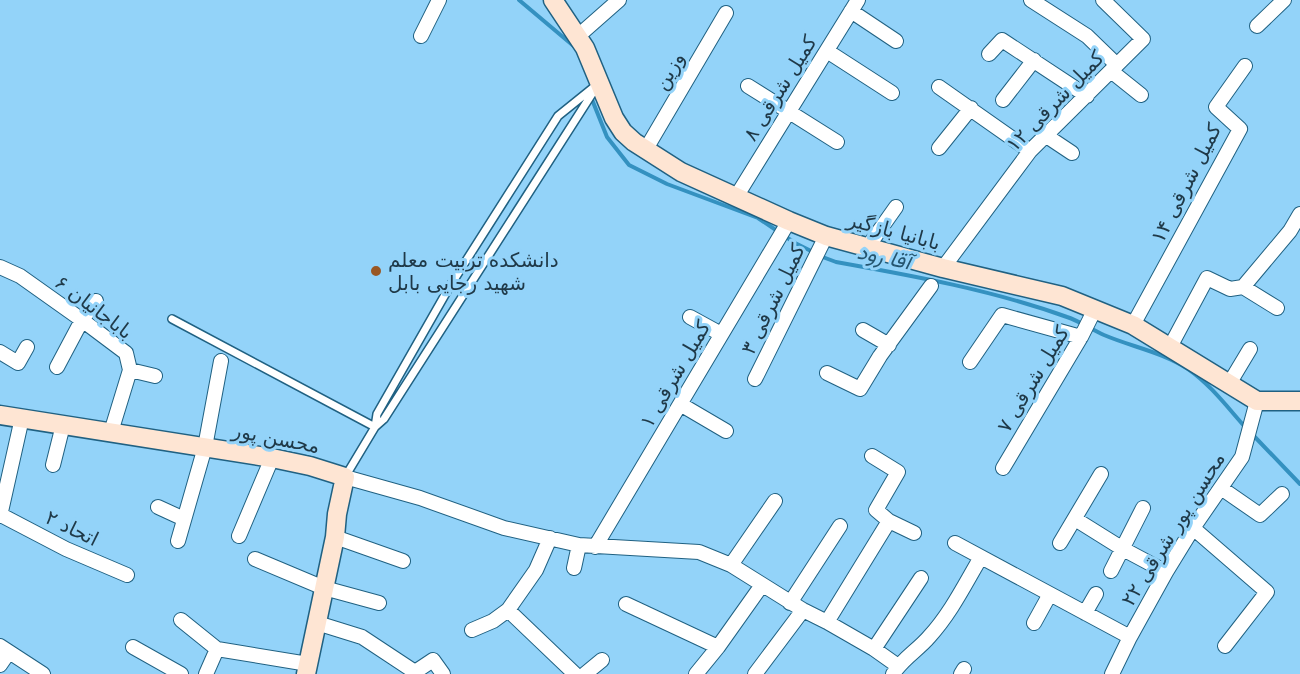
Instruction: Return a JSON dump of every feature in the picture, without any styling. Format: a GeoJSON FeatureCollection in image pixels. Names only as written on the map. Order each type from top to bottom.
{"type":"FeatureCollection","features":[{"type":"Feature","properties":{"kind":"street"},"geometry":{"type":"LineString","coordinates":[[421,36],[439,0]]}},
{"type":"Feature","properties":{"kind":"street","name":"بابانیا بازگیر"},"geometry":{"type":"LineString","coordinates":[[553,0],[585,48],[614,118],[623,132],[634,142],[681,172],[826,236],[1062,296],[1088,324],[1132,325],[1257,401]]}},
{"type":"Feature","properties":{"kind":"street"},"geometry":{"type":"LineString","coordinates":[[578,38],[619,0]]}},
{"type":"Feature","properties":{"kind":"street"},"geometry":{"type":"LineString","coordinates":[[1031,0],[1087,36],[1141,95]]}},
{"type":"Feature","properties":{"kind":"street","name":"کمیل شرقی ۱۲"},"geometry":{"type":"LineString","coordinates":[[944,267],[1030,151],[1143,39],[1102,0]]}},
{"type":"Feature","properties":{"kind":"street"},"geometry":{"type":"LineString","coordinates":[[1257,26],[1284,0]]}},
{"type":"Feature","properties":{"kind":"street"},"geometry":{"type":"LineString","coordinates":[[854,6],[896,41]]}},
{"type":"Feature","properties":{"kind":"street","name":"کمیل شرقی ۸"},"geometry":{"type":"LineString","coordinates":[[736,197],[854,6]]}},
{"type":"Feature","properties":{"kind":"street","name":"وزین"},"geometry":{"type":"LineString","coordinates":[[646,149],[726,13]]}},
{"type":"Feature","properties":{"kind":"street"},"geometry":{"type":"LineString","coordinates":[[989,54],[1002,40],[1087,96]]}},
{"type":"Feature","properties":{"kind":"street"},"geometry":{"type":"LineString","coordinates":[[826,51],[892,93]]}},
{"type":"Feature","properties":{"kind":"street"},"geometry":{"type":"LineString","coordinates":[[1003,100],[1034,60]]}},
{"type":"Feature","properties":{"kind":"street","name":"کمیل شرقی ۱۴"},"geometry":{"type":"LineString","coordinates":[[1132,325],[1240,129],[1216,107],[1245,66]]}},
{"type":"Feature","properties":{"kind":"street"},"geometry":{"type":"LineString","coordinates":[[748,86],[837,142]]}},
{"type":"Feature","properties":{"kind":"street"},"geometry":{"type":"LineString","coordinates":[[939,87],[1030,151]]}},
{"type":"Feature","properties":{"kind":"street"},"geometry":{"type":"LineString","coordinates":[[939,148],[971,108]]}},
{"type":"Feature","properties":{"kind":"street"},"geometry":{"type":"LineString","coordinates":[[1045,135],[1072,153]]}},
{"type":"Feature","properties":{"kind":"street"},"geometry":{"type":"LineString","coordinates":[[867,248],[896,207]]}},
{"type":"Feature","properties":{"kind":"street"},"geometry":{"type":"LineString","coordinates":[[1170,347],[1207,278],[1230,289],[1243,286],[1290,231],[1300,214]]}},
{"type":"Feature","properties":{"kind":"street","name":"کمیل شرقی ۱"},"geometry":{"type":"LineString","coordinates":[[595,547],[789,221]]}},
{"type":"Feature","properties":{"kind":"street","name":"کمیل شرقی ۳"},"geometry":{"type":"LineString","coordinates":[[755,379],[826,236]]}},
{"type":"Feature","properties":{"kind":"street","name":"باباجانیان ۶"},"geometry":{"type":"LineString","coordinates":[[0,267],[20,276],[126,353],[130,370],[111,432]]}},
{"type":"Feature","properties":{"kind":"street"},"geometry":{"type":"LineString","coordinates":[[826,374],[860,388],[931,286]]}},
{"type":"Feature","properties":{"kind":"street"},"geometry":{"type":"LineString","coordinates":[[1243,286],[1277,308]]}},
{"type":"Feature","properties":{"kind":"street"},"geometry":{"type":"LineString","coordinates":[[57,367],[82,320],[96,301]]}},
{"type":"Feature","properties":{"kind":"street"},"geometry":{"type":"LineString","coordinates":[[970,362],[1002,315],[1088,324]]}},
{"type":"Feature","properties":{"kind":"street"},"geometry":{"type":"LineString","coordinates":[[690,316],[721,334]]}},
{"type":"Feature","properties":{"kind":"street","name":"کمیل شرقی ۷"},"geometry":{"type":"LineString","coordinates":[[1003,468],[1088,324]]}},
{"type":"Feature","properties":{"kind":"street"},"geometry":{"type":"LineString","coordinates":[[863,330],[889,345]]}},
{"type":"Feature","properties":{"kind":"street"},"geometry":{"type":"LineString","coordinates":[[0,352],[18,363],[27,347]]}},
{"type":"Feature","properties":{"kind":"street"},"geometry":{"type":"LineString","coordinates":[[1229,384],[1250,349]]}},
{"type":"Feature","properties":{"kind":"street"},"geometry":{"type":"LineString","coordinates":[[178,541],[205,447],[221,361]]}},
{"type":"Feature","properties":{"kind":"street"},"geometry":{"type":"LineString","coordinates":[[130,370],[155,376]]}},
{"type":"Feature","properties":{"kind":"street"},"geometry":{"type":"LineString","coordinates":[[1257,401],[1300,401]]}},
{"type":"Feature","properties":{"kind":"street","name":"محسن پور شرقی ۲۲"},"geometry":{"type":"LineString","coordinates":[[1112,674],[1166,572],[1242,457],[1257,401]]}},
{"type":"Feature","properties":{"kind":"street"},"geometry":{"type":"LineString","coordinates":[[680,404],[726,431]]}},
{"type":"Feature","properties":{"kind":"street","name":"محسن پور"},"geometry":{"type":"LineString","coordinates":[[0,415],[272,458],[310,466],[345,477]]}},
{"type":"Feature","properties":{"kind":"street"},"geometry":{"type":"LineString","coordinates":[[0,515],[21,418]]}},
{"type":"Feature","properties":{"kind":"street"},"geometry":{"type":"LineString","coordinates":[[53,465],[63,425]]}},
{"type":"Feature","properties":{"kind":"street"},"geometry":{"type":"LineString","coordinates":[[872,456],[898,472],[876,510],[889,521],[914,533]]}},
{"type":"Feature","properties":{"kind":"street"},"geometry":{"type":"LineString","coordinates":[[239,536],[272,458]]}},
{"type":"Feature","properties":{"kind":"street"},"geometry":{"type":"LineString","coordinates":[[1060,543],[1101,474]]}},
{"type":"Feature","properties":{"kind":"street"},"geometry":{"type":"LineString","coordinates":[[181,620],[217,649],[307,669],[335,537],[337,514],[345,477],[420,498],[504,528],[579,545],[699,552],[731,565],[797,607],[874,649],[895,670],[929,638],[950,610],[981,557]]}},
{"type":"Feature","properties":{"kind":"street"},"geometry":{"type":"LineString","coordinates":[[1221,488],[1260,515],[1282,494]]}},
{"type":"Feature","properties":{"kind":"street"},"geometry":{"type":"LineString","coordinates":[[731,565],[775,501]]}},
{"type":"Feature","properties":{"kind":"street"},"geometry":{"type":"LineString","coordinates":[[158,507],[184,519]]}},
{"type":"Feature","properties":{"kind":"street"},"geometry":{"type":"LineString","coordinates":[[1112,571],[1143,508]]}},
{"type":"Feature","properties":{"kind":"street","name":"اتحاد ۲"},"geometry":{"type":"LineString","coordinates":[[0,515],[66,549],[127,575]]}},
{"type":"Feature","properties":{"kind":"street"},"geometry":{"type":"LineString","coordinates":[[1074,519],[1166,572]]}},
{"type":"Feature","properties":{"kind":"street"},"geometry":{"type":"LineString","coordinates":[[827,622],[889,521]]}},
{"type":"Feature","properties":{"kind":"street"},"geometry":{"type":"LineString","coordinates":[[755,674],[797,607],[840,526]]}},
{"type":"Feature","properties":{"kind":"street"},"geometry":{"type":"LineString","coordinates":[[1193,528],[1267,592],[1225,646]]}},
{"type":"Feature","properties":{"kind":"street"},"geometry":{"type":"LineString","coordinates":[[335,537],[403,561]]}},
{"type":"Feature","properties":{"kind":"street"},"geometry":{"type":"LineString","coordinates":[[472,630],[492,621],[508,610],[536,570],[550,538]]}},
{"type":"Feature","properties":{"kind":"street"},"geometry":{"type":"LineString","coordinates":[[955,543],[1130,637]]}},
{"type":"Feature","properties":{"kind":"street"},"geometry":{"type":"LineString","coordinates":[[574,568],[579,545]]}},
{"type":"Feature","properties":{"kind":"street"},"geometry":{"type":"LineString","coordinates":[[255,559],[324,588],[379,603]]}},
{"type":"Feature","properties":{"kind":"street"},"geometry":{"type":"LineString","coordinates":[[874,649],[921,578]]}},
{"type":"Feature","properties":{"kind":"street"},"geometry":{"type":"LineString","coordinates":[[696,674],[762,585]]}},
{"type":"Feature","properties":{"kind":"street"},"geometry":{"type":"LineString","coordinates":[[1034,623],[1050,594]]}},
{"type":"Feature","properties":{"kind":"street"},"geometry":{"type":"LineString","coordinates":[[1085,613],[1096,594]]}},
{"type":"Feature","properties":{"kind":"street"},"geometry":{"type":"LineString","coordinates":[[626,604],[718,647]]}},
{"type":"Feature","properties":{"kind":"street"},"geometry":{"type":"LineString","coordinates":[[508,610],[575,674]]}},
{"type":"Feature","properties":{"kind":"street"},"geometry":{"type":"LineString","coordinates":[[317,623],[362,638],[401,669],[415,672],[433,660],[444,674]]}},
{"type":"Feature","properties":{"kind":"street"},"geometry":{"type":"LineString","coordinates":[[133,647],[181,674]]}},
{"type":"Feature","properties":{"kind":"street"},"geometry":{"type":"LineString","coordinates":[[0,664],[4,649],[43,674]]}},
{"type":"Feature","properties":{"kind":"street"},"geometry":{"type":"LineString","coordinates":[[206,674],[217,649]]}},
{"type":"Feature","properties":{"kind":"street"},"geometry":{"type":"LineString","coordinates":[[585,674],[602,660]]}},
{"type":"Feature","properties":{"kind":"lane"},"geometry":{"type":"LineString","coordinates":[[375,427],[376,414],[450,286],[558,116],[599,84]]}},
{"type":"Feature","properties":{"kind":"lane"},"geometry":{"type":"LineString","coordinates":[[345,477],[375,427],[384,419],[599,84]]}},
{"type":"Feature","properties":{"kind":"lane"},"geometry":{"type":"LineString","coordinates":[[450,286],[464,294]]}},
{"type":"Feature","properties":{"kind":"lane"},"geometry":{"type":"LineString","coordinates":[[172,319],[375,427]]}},
{"type":"Feature","properties":{"kind":"waterway","name":"آقا رود"},"geometry":{"type":"LineString","coordinates":[[519,0],[576,48]]}},
{"type":"Feature","properties":{"kind":"waterway","name":"آقا رود"},"geometry":{"type":"LineString","coordinates":[[591,97],[607,137],[629,165],[667,184],[758,218],[795,243],[813,252]]}},
{"type":"Feature","properties":{"kind":"waterway","name":"آقا رود"},"geometry":{"type":"LineString","coordinates":[[820,256],[836,262],[982,291],[1072,319],[1104,335],[1157,354],[1188,369],[1211,389],[1246,428]]}},
{"type":"Feature","properties":{"kind":"waterway","name":"آقا رود"},"geometry":{"type":"LineString","coordinates":[[1253,435],[1300,484]]}},
{"type":"Feature","properties":{"kind":"place","name":"دانشکده تربیت معلم شهید رجایی بابل"},"geometry":{"type":"Point","coordinates":[376,271]}}]}
